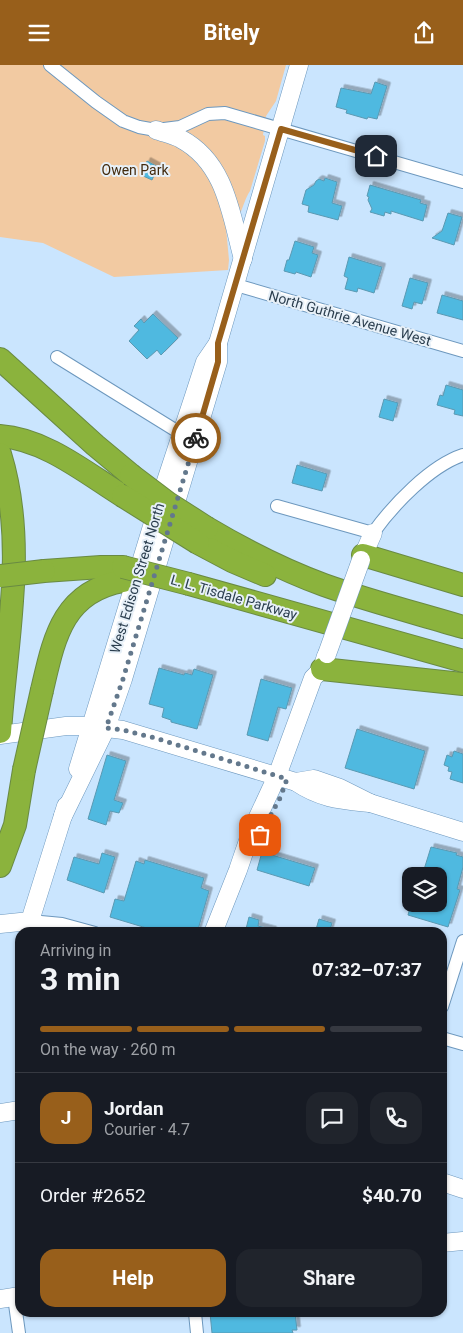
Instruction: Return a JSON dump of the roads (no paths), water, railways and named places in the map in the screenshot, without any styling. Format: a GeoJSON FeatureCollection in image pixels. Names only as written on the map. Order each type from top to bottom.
{"type":"FeatureCollection","features":[{"type":"Feature","properties":{"kind":"highway"},"geometry":{"type":"LineString","coordinates":[[0,344],[56,409]]}},
{"type":"Feature","properties":{"kind":"highway"},"geometry":{"type":"LineString","coordinates":[[0,359],[95,445],[168,503],[232,561],[264,575],[365,599],[463,627]]}},
{"type":"Feature","properties":{"kind":"highway"},"geometry":{"type":"LineString","coordinates":[[0,436],[32,443],[64,459],[123,496],[202,535]]}},
{"type":"Feature","properties":{"kind":"highway"},"geometry":{"type":"LineString","coordinates":[[0,454],[11,504],[15,549],[12,608],[1,689],[0,734]]}},
{"type":"Feature","properties":{"kind":"highway"},"geometry":{"type":"LineString","coordinates":[[362,558],[463,585]]}},
{"type":"Feature","properties":{"kind":"highway","name":"L. L. Tisdale Parkway"},"geometry":{"type":"LineString","coordinates":[[0,577],[44,571],[123,567],[463,661]]}},
{"type":"Feature","properties":{"kind":"highway"},"geometry":{"type":"LineString","coordinates":[[0,866],[15,825],[24,770],[56,634],[72,609],[93,592],[113,583],[140,579],[189,584]]}},
{"type":"Feature","properties":{"kind":"highway"},"geometry":{"type":"LineString","coordinates":[[324,661],[463,684]]}},
{"type":"Feature","properties":{"kind":"street"},"geometry":{"type":"LineString","coordinates":[[50,65],[123,121],[182,139],[202,155],[217,174],[228,198],[243,261]]}},
{"type":"Feature","properties":{"kind":"street","name":"West Edison Street North"},"geometry":{"type":"LineString","coordinates":[[30,921],[63,816],[99,727],[123,679],[188,438],[218,362],[218,343],[299,65]]}},
{"type":"Feature","properties":{"kind":"street"},"geometry":{"type":"LineString","coordinates":[[156,130],[180,127],[208,114],[225,113],[463,181]]}},
{"type":"Feature","properties":{"kind":"street","name":"North Guthrie Avenue West"},"geometry":{"type":"LineString","coordinates":[[236,285],[463,351]]}},
{"type":"Feature","properties":{"kind":"street"},"geometry":{"type":"LineString","coordinates":[[56,357],[188,438]]}},
{"type":"Feature","properties":{"kind":"street"},"geometry":{"type":"LineString","coordinates":[[215,927],[238,870],[280,798],[287,779],[313,677],[324,661],[373,533],[391,511],[428,475],[452,458],[463,455]]}},
{"type":"Feature","properties":{"kind":"street"},"geometry":{"type":"LineString","coordinates":[[277,506],[373,533]]}},
{"type":"Feature","properties":{"kind":"street"},"geometry":{"type":"LineString","coordinates":[[0,734],[66,726],[123,730],[287,779],[310,792],[336,800],[370,803],[463,832]]}},
{"type":"Feature","properties":{"kind":"street"},"geometry":{"type":"LineString","coordinates":[[0,924],[30,921],[73,927]]}},
{"type":"Feature","properties":{"kind":"street"},"geometry":{"type":"LineString","coordinates":[[447,991],[463,941]]}},
{"type":"Feature","properties":{"kind":"street"},"geometry":{"type":"LineString","coordinates":[[447,1039],[463,1044]]}},
{"type":"Feature","properties":{"kind":"street"},"geometry":{"type":"LineString","coordinates":[[0,1113],[15,1111]]}},
{"type":"Feature","properties":{"kind":"street"},"geometry":{"type":"LineString","coordinates":[[447,1184],[463,1189]]}},
{"type":"Feature","properties":{"kind":"street"},"geometry":{"type":"LineString","coordinates":[[447,1243],[463,1241]]}},
{"type":"Feature","properties":{"kind":"street"},"geometry":{"type":"LineString","coordinates":[[11,1297],[15,1315]]}},
{"type":"Feature","properties":{"kind":"street"},"geometry":{"type":"LineString","coordinates":[[15,1317],[19,1333]]}},
{"type":"Feature","properties":{"kind":"street"},"geometry":{"type":"LineString","coordinates":[[195,1317],[197,1333]]}},
{"type":"Feature","properties":{"kind":"park label","name":"Owen Park"},"geometry":{"type":"Point","coordinates":[135,170]}}]}
